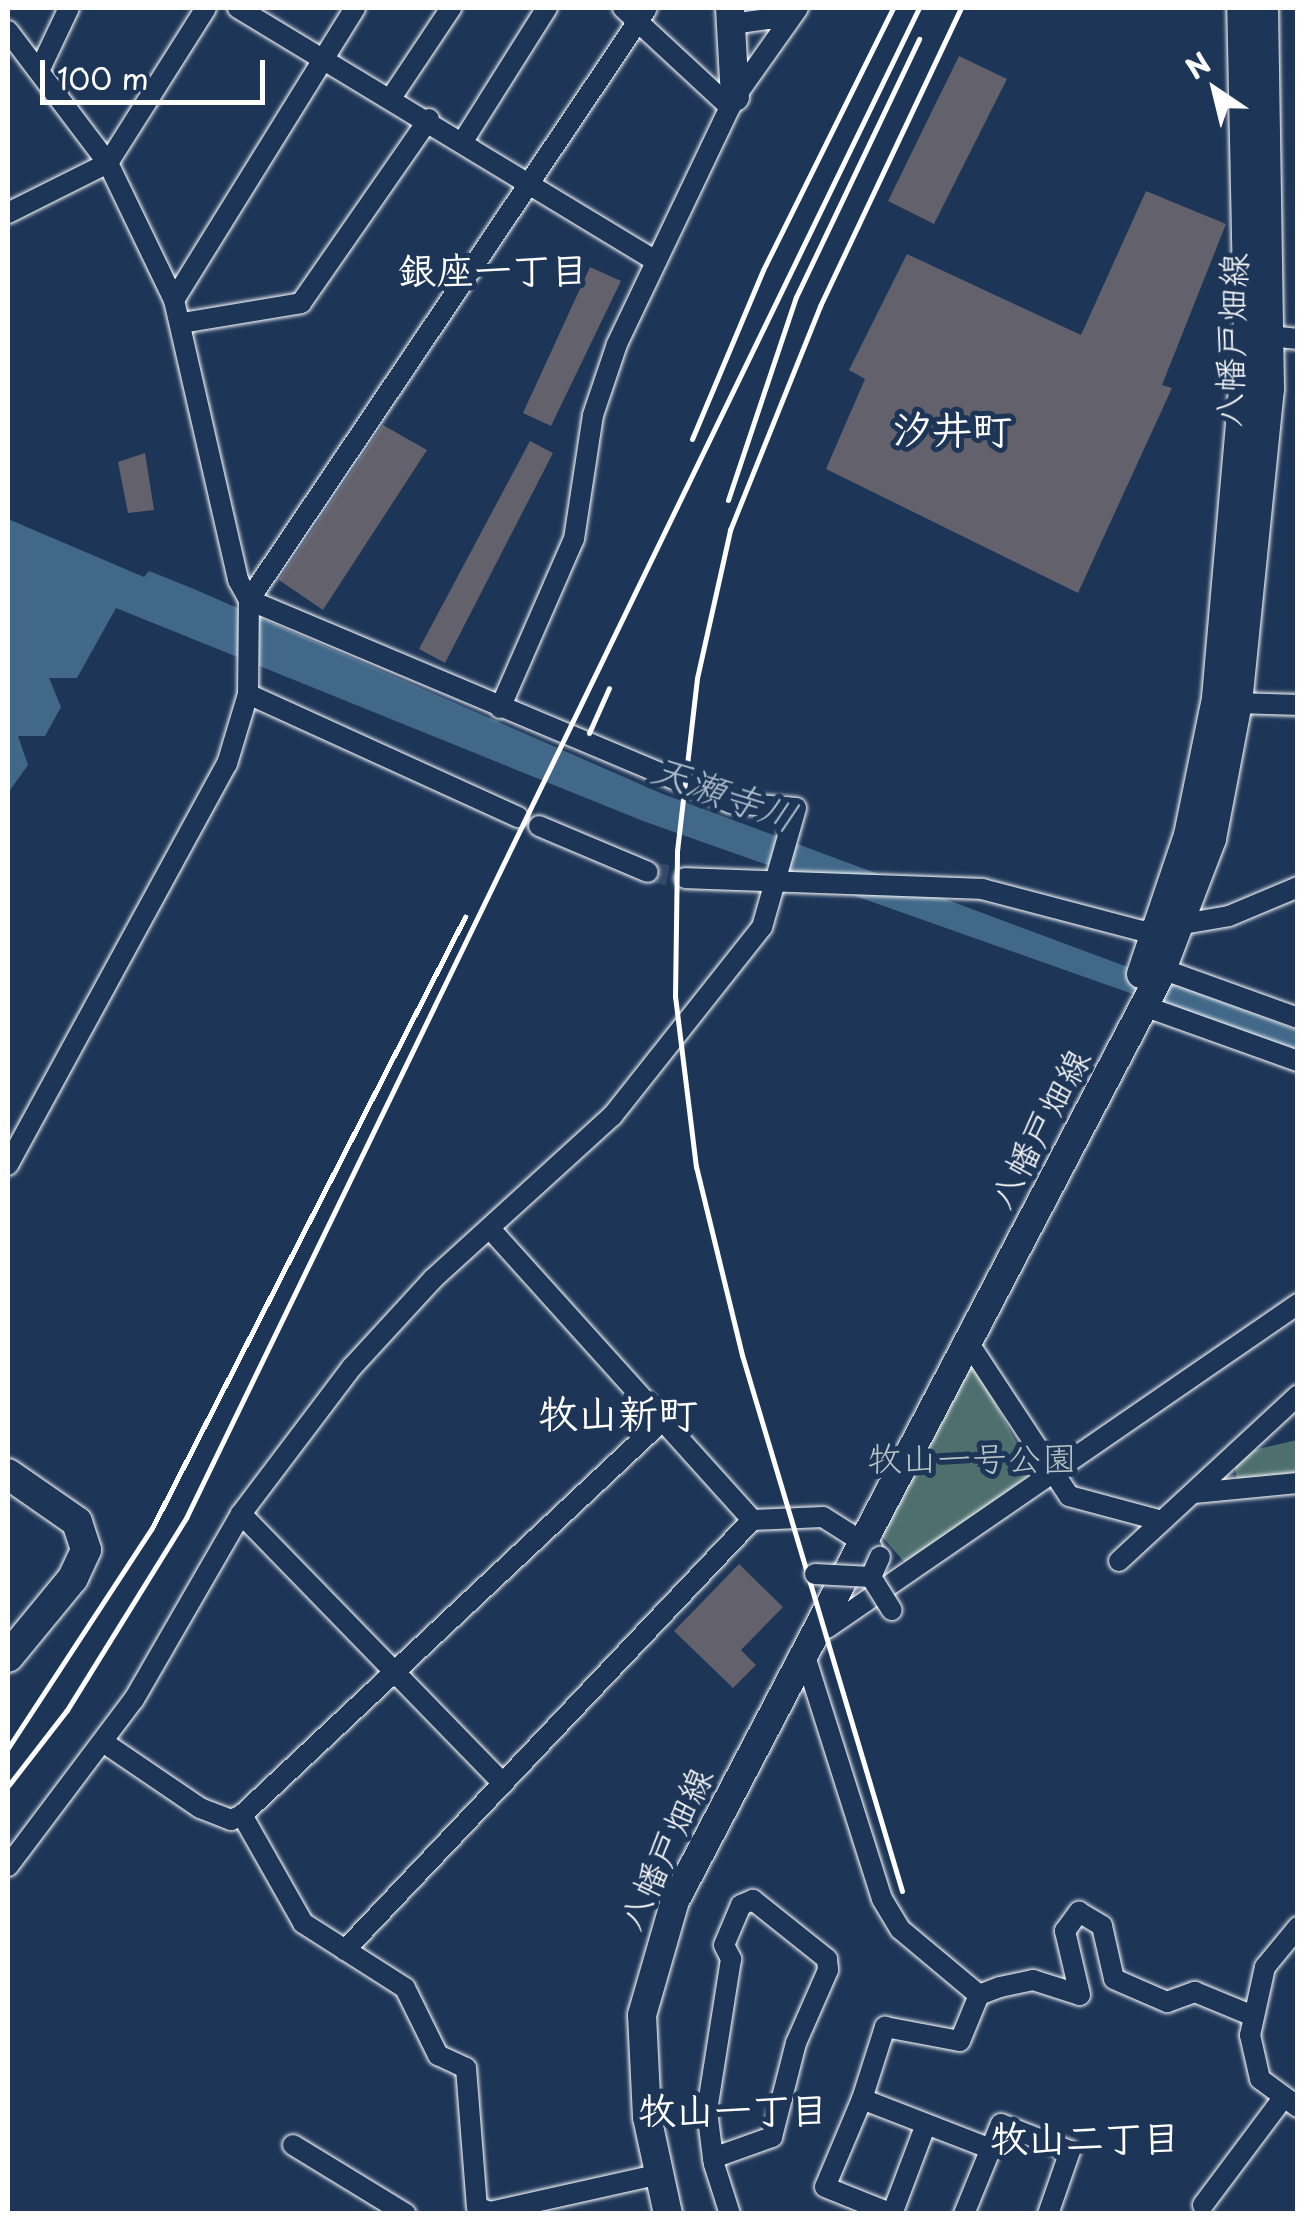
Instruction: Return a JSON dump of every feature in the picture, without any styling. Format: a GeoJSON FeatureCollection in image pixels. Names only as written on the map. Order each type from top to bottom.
{"type":"FeatureCollection","features":[{"type":"Feature","properties":{"kind":"highway"},"geometry":{"type":"LineString","coordinates":[[8,1474],[77,1522],[86,1550],[72,1578],[8,1657]]}},
{"type":"Feature","properties":{"kind":"main road","name":"八幡戸畑線"},"geometry":{"type":"LineString","coordinates":[[1171,929],[1216,698],[1244,386],[1241,8]]}},
{"type":"Feature","properties":{"kind":"main road","name":"八幡戸畑線"},"geometry":{"type":"LineString","coordinates":[[653,2214],[627,2012],[641,1945],[866,1543],[1155,972],[1212,839],[1238,703],[1284,337],[1264,8]]}},
{"type":"Feature","properties":{"kind":"main road"},"geometry":{"type":"LineString","coordinates":[[733,102],[734,15]]}},
{"type":"Feature","properties":{"kind":"main road","name":"八幡戸畑線"},"geometry":{"type":"LineString","coordinates":[[668,2214],[649,2176],[642,2015],[654,1952],[802,1655],[866,1543],[1140,1002]]}},
{"type":"Feature","properties":{"kind":"street"},"geometry":{"type":"LineString","coordinates":[[40,70],[69,8]]}},
{"type":"Feature","properties":{"kind":"street"},"geometry":{"type":"LineString","coordinates":[[8,213],[108,163],[206,8]]}},
{"type":"Feature","properties":{"kind":"street"},"geometry":{"type":"LineString","coordinates":[[238,8],[326,54],[654,260]]}},
{"type":"Feature","properties":{"kind":"street"},"geometry":{"type":"LineString","coordinates":[[174,300],[354,8]]}},
{"type":"Feature","properties":{"kind":"street"},"geometry":{"type":"LineString","coordinates":[[393,95],[451,8]]}},
{"type":"Feature","properties":{"kind":"street"},"geometry":{"type":"LineString","coordinates":[[464,138],[547,8]]}},
{"type":"Feature","properties":{"kind":"street"},"geometry":{"type":"LineString","coordinates":[[734,15],[769,19],[784,9]]}},
{"type":"Feature","properties":{"kind":"street"},"geometry":{"type":"LineString","coordinates":[[500,708],[563,575],[602,383],[654,260],[784,9]]}},
{"type":"Feature","properties":{"kind":"street"},"geometry":{"type":"LineString","coordinates":[[250,600],[636,12],[733,102]]}},
{"type":"Feature","properties":{"kind":"street"},"geometry":{"type":"LineString","coordinates":[[8,31],[108,163],[174,300],[238,580],[250,600],[248,694],[214,790],[8,1166]]}},
{"type":"Feature","properties":{"kind":"street"},"geometry":{"type":"LineString","coordinates":[[182,323],[301,304],[429,119]]}},
{"type":"Feature","properties":{"kind":"street"},"geometry":{"type":"LineString","coordinates":[[8,1866],[103,1742],[241,1514],[408,1304],[492,1232],[658,1065],[762,928],[796,808],[731,803],[250,600]]}},
{"type":"Feature","properties":{"kind":"street"},"geometry":{"type":"LineString","coordinates":[[248,694],[518,817]]}},
{"type":"Feature","properties":{"kind":"street"},"geometry":{"type":"LineString","coordinates":[[1238,703],[1298,705]]}},
{"type":"Feature","properties":{"kind":"street"},"geometry":{"type":"LineString","coordinates":[[539,826],[648,872]]}},
{"type":"Feature","properties":{"kind":"street"},"geometry":{"type":"LineString","coordinates":[[685,878],[776,877],[1009,894],[1125,930],[1171,929],[1298,887]]}},
{"type":"Feature","properties":{"kind":"street"},"geometry":{"type":"LineString","coordinates":[[1155,972],[1298,1018]]}},
{"type":"Feature","properties":{"kind":"street"},"geometry":{"type":"LineString","coordinates":[[1140,1002],[1298,1061]]}},
{"type":"Feature","properties":{"kind":"street"},"geometry":{"type":"LineString","coordinates":[[492,1232],[752,1520]]}},
{"type":"Feature","properties":{"kind":"street"},"geometry":{"type":"LineString","coordinates":[[979,1995],[900,1929],[882,1899],[802,1655],[842,1610],[1298,1304]]}},
{"type":"Feature","properties":{"kind":"street"},"geometry":{"type":"LineString","coordinates":[[968,1342],[1070,1496],[1162,1521]]}},
{"type":"Feature","properties":{"kind":"street"},"geometry":{"type":"LineString","coordinates":[[1119,1561],[1298,1395]]}},
{"type":"Feature","properties":{"kind":"street"},"geometry":{"type":"LineString","coordinates":[[103,1742],[200,1808],[230,1820],[242,1815],[663,1420]]}},
{"type":"Feature","properties":{"kind":"street"},"geometry":{"type":"LineString","coordinates":[[1194,1493],[1298,1483]]}},
{"type":"Feature","properties":{"kind":"street"},"geometry":{"type":"LineString","coordinates":[[241,1514],[503,1783]]}},
{"type":"Feature","properties":{"kind":"street"},"geometry":{"type":"LineString","coordinates":[[345,1950],[752,1520],[823,1517],[866,1543],[898,1574]]}},
{"type":"Feature","properties":{"kind":"street"},"geometry":{"type":"LineString","coordinates":[[866,1543],[871,1577],[892,1610]]}},
{"type":"Feature","properties":{"kind":"street"},"geometry":{"type":"LineString","coordinates":[[815,1574],[871,1577]]}},
{"type":"Feature","properties":{"kind":"street"},"geometry":{"type":"LineString","coordinates":[[242,1815],[304,1922],[404,1988],[438,2055],[466,2068],[477,2207],[549,2202],[649,2176]]}},
{"type":"Feature","properties":{"kind":"street"},"geometry":{"type":"LineString","coordinates":[[714,2158],[772,2137],[796,2043],[828,1970],[827,1959],[753,1900],[741,1905],[724,1946],[730,1959],[707,2111],[714,2158],[730,2214]]}},
{"type":"Feature","properties":{"kind":"street"},"geometry":{"type":"LineString","coordinates":[[979,1995],[1033,1980],[1080,1995],[1065,1931],[1079,1912],[1102,1926],[1114,1979],[1167,2002],[1196,1992],[1253,2016]]}},
{"type":"Feature","properties":{"kind":"street"},"geometry":{"type":"LineString","coordinates":[[1203,2205],[1290,2102],[1251,2063],[1253,2016],[1265,1967],[1298,1927]]}},
{"type":"Feature","properties":{"kind":"street"},"geometry":{"type":"LineString","coordinates":[[926,2124],[892,2214],[825,2186],[862,2098],[885,2027],[960,2041],[979,1995]]}},
{"type":"Feature","properties":{"kind":"street"},"geometry":{"type":"LineString","coordinates":[[862,2098],[992,2149]]}},
{"type":"Feature","properties":{"kind":"street"},"geometry":{"type":"LineString","coordinates":[[964,2214],[1001,2124],[1070,2151],[1048,2214]]}},
{"type":"Feature","properties":{"kind":"street"},"geometry":{"type":"LineString","coordinates":[[293,2145],[406,2214]]}},
{"type":"Feature","properties":{"kind":"street"},"geometry":{"type":"LineString","coordinates":[[528,2214],[549,2202]]}},
{"type":"Feature","properties":{"kind":"green space","name":"牧山一号公園"},"geometry":{"type":"Polygon","coordinates":[[[970,1357],[1033,1473],[906,1564],[879,1533],[970,1357]]]}},
{"type":"Feature","properties":{"kind":"green space"},"geometry":{"type":"Polygon","coordinates":[[[1297,1440],[1297,1476],[1237,1481],[1235,1466],[1254,1450],[1297,1440]]]}},
{"type":"Feature","properties":{"kind":"water"},"geometry":{"type":"Polygon","coordinates":[[[8,519],[144,577],[149,571],[194,589],[663,794],[1297,1030],[1297,1052],[643,821],[116,608],[77,678],[49,678],[61,707],[45,736],[18,736],[28,765],[8,793],[8,519]]]}},
{"type":"Feature","properties":{"kind":"building"},"geometry":{"type":"Polygon","coordinates":[[[959,56],[1007,79],[934,224],[888,201],[959,56]]]}},
{"type":"Feature","properties":{"kind":"building"},"geometry":{"type":"Polygon","coordinates":[[[1146,191],[1226,224],[1162,385],[1172,388],[1078,593],[826,469],[865,379],[849,370],[907,254],[1081,335],[1146,191]]]}},
{"type":"Feature","properties":{"kind":"building"},"geometry":{"type":"Polygon","coordinates":[[[590,267],[621,281],[551,426],[523,413],[590,267]]]}},
{"type":"Feature","properties":{"kind":"building"},"geometry":{"type":"Polygon","coordinates":[[[383,425],[427,450],[323,610],[279,580],[383,425]]]}},
{"type":"Feature","properties":{"kind":"building"},"geometry":{"type":"Polygon","coordinates":[[[530,441],[553,453],[445,663],[419,649],[530,441]]]}},
{"type":"Feature","properties":{"kind":"building"},"geometry":{"type":"Polygon","coordinates":[[[145,453],[154,510],[128,513],[118,462],[145,453]]]}},
{"type":"Feature","properties":{"kind":"building"},"geometry":{"type":"Polygon","coordinates":[[[739,1564],[783,1607],[741,1650],[756,1665],[733,1688],[674,1631],[739,1564]]]}},
{"type":"Feature","properties":{"kind":"tunnel"},"geometry":{"type":"LineString","coordinates":[[648,872],[685,878]]}},
{"type":"Feature","properties":{"kind":"railway"},"geometry":{"type":"LineString","coordinates":[[692,439],[763,270],[893,8]]}},
{"type":"Feature","properties":{"kind":"railway"},"geometry":{"type":"LineString","coordinates":[[8,1786],[67,1710],[186,1518],[919,8]]}},
{"type":"Feature","properties":{"kind":"railway"},"geometry":{"type":"LineString","coordinates":[[902,1891],[742,1355],[696,1167],[675,997],[677,851],[697,678],[730,530],[820,306],[961,8]]}},
{"type":"Feature","properties":{"kind":"railway"},"geometry":{"type":"LineString","coordinates":[[728,500],[796,297],[919,39]]}},
{"type":"Feature","properties":{"kind":"railway"},"geometry":{"type":"LineString","coordinates":[[589,733],[609,688]]}},
{"type":"Feature","properties":{"kind":"railway"},"geometry":{"type":"LineString","coordinates":[[8,1748],[152,1528],[465,917]]}},
{"type":"Feature","properties":{"kind":"district","name":"銀座一丁目"},"geometry":{"type":"Point","coordinates":[493,269]}},
{"type":"Feature","properties":{"kind":"district","name":"汐井町"},"geometry":{"type":"Point","coordinates":[952,428]}},
{"type":"Feature","properties":{"kind":"district","name":"牧山新町"},"geometry":{"type":"Point","coordinates":[618,1412]}},
{"type":"Feature","properties":{"kind":"district","name":"牧山一丁目"},"geometry":{"type":"Point","coordinates":[733,2109]}},
{"type":"Feature","properties":{"kind":"district","name":"牧山二丁目"},"geometry":{"type":"Point","coordinates":[1085,2137]}},
{"type":"Feature","properties":{"kind":"water label","name":"天瀬寺川"},"geometry":{"type":"Point","coordinates":[725,792]}}]}
